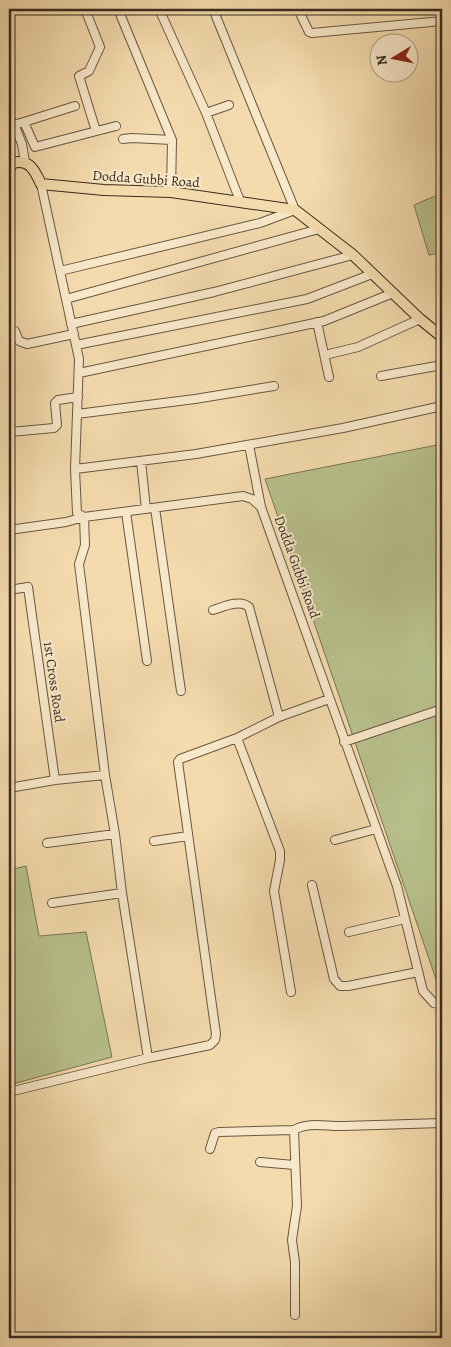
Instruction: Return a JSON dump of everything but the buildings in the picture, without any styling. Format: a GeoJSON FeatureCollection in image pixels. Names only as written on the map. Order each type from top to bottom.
{"type":"FeatureCollection","features":[{"type":"Feature","properties":{"kind":"main road"},"geometry":{"type":"LineString","coordinates":[[9,170],[13,163],[25,162],[31,166],[41,184]]}},
{"type":"Feature","properties":{"kind":"main road","name":"Dodda Gubbi Road"},"geometry":{"type":"LineString","coordinates":[[41,184],[104,190],[171,192],[295,210],[353,255],[420,319],[442,336]]}},
{"type":"Feature","properties":{"kind":"street"},"geometry":{"type":"LineString","coordinates":[[85,9],[100,47],[89,71],[79,76],[96,131]]}},
{"type":"Feature","properties":{"kind":"street"},"geometry":{"type":"LineString","coordinates":[[118,9],[172,140],[171,192]]}},
{"type":"Feature","properties":{"kind":"street"},"geometry":{"type":"LineString","coordinates":[[159,9],[206,113],[240,201]]}},
{"type":"Feature","properties":{"kind":"street"},"geometry":{"type":"LineString","coordinates":[[60,270],[260,223],[295,210],[213,9]]}},
{"type":"Feature","properties":{"kind":"street"},"geometry":{"type":"LineString","coordinates":[[298,9],[305,28],[312,33],[442,21]]}},
{"type":"Feature","properties":{"kind":"street"},"geometry":{"type":"LineString","coordinates":[[206,113],[229,105]]}},
{"type":"Feature","properties":{"kind":"street"},"geometry":{"type":"LineString","coordinates":[[25,162],[22,144],[10,125],[75,106]]}},
{"type":"Feature","properties":{"kind":"street"},"geometry":{"type":"LineString","coordinates":[[24,122],[35,147]]}},
{"type":"Feature","properties":{"kind":"street"},"geometry":{"type":"LineString","coordinates":[[25,162],[26,154],[35,147],[116,126]]}},
{"type":"Feature","properties":{"kind":"street"},"geometry":{"type":"LineString","coordinates":[[124,139],[172,140]]}},
{"type":"Feature","properties":{"kind":"street"},"geometry":{"type":"LineString","coordinates":[[41,184],[79,359],[75,469],[77,512],[84,517],[85,544],[79,564],[105,775],[116,834],[122,893],[148,1058]]}},
{"type":"Feature","properties":{"kind":"street"},"geometry":{"type":"LineString","coordinates":[[66,299],[319,229]]}},
{"type":"Feature","properties":{"kind":"street"},"geometry":{"type":"LineString","coordinates":[[72,324],[214,292],[353,255]]}},
{"type":"Feature","properties":{"kind":"street"},"geometry":{"type":"LineString","coordinates":[[76,346],[307,299],[372,274]]}},
{"type":"Feature","properties":{"kind":"street"},"geometry":{"type":"LineString","coordinates":[[79,373],[318,322],[393,293]]}},
{"type":"Feature","properties":{"kind":"street"},"geometry":{"type":"LineString","coordinates":[[325,355],[358,347],[420,319]]}},
{"type":"Feature","properties":{"kind":"street"},"geometry":{"type":"LineString","coordinates":[[318,322],[329,377]]}},
{"type":"Feature","properties":{"kind":"street"},"geometry":{"type":"LineString","coordinates":[[15,331],[19,341],[27,344],[74,334]]}},
{"type":"Feature","properties":{"kind":"street"},"geometry":{"type":"LineString","coordinates":[[382,376],[442,365]]}},
{"type":"Feature","properties":{"kind":"street"},"geometry":{"type":"LineString","coordinates":[[77,414],[195,399],[274,386]]}},
{"type":"Feature","properties":{"kind":"street"},"geometry":{"type":"LineString","coordinates":[[10,432],[54,428],[57,425],[55,402],[78,397]]}},
{"type":"Feature","properties":{"kind":"street"},"geometry":{"type":"LineString","coordinates":[[75,469],[196,454],[342,428],[442,406]]}},
{"type":"Feature","properties":{"kind":"street"},"geometry":{"type":"LineString","coordinates":[[249,444],[261,507]]}},
{"type":"Feature","properties":{"kind":"street"},"geometry":{"type":"LineString","coordinates":[[141,461],[146,509]]}},
{"type":"Feature","properties":{"kind":"street","name":"Dodda Gubbi Road"},"geometry":{"type":"LineString","coordinates":[[9,530],[66,522],[84,517],[243,496],[252,499],[261,507],[397,886],[423,991],[434,1003],[442,1005]]}},
{"type":"Feature","properties":{"kind":"street"},"geometry":{"type":"LineString","coordinates":[[155,508],[181,691]]}},
{"type":"Feature","properties":{"kind":"street"},"geometry":{"type":"LineString","coordinates":[[126,512],[147,661]]}},
{"type":"Feature","properties":{"kind":"street","name":"1st Cross Road"},"geometry":{"type":"LineString","coordinates":[[9,590],[28,588],[55,780]]}},
{"type":"Feature","properties":{"kind":"street"},"geometry":{"type":"LineString","coordinates":[[213,610],[240,603],[244,603],[249,607],[279,717]]}},
{"type":"Feature","properties":{"kind":"street"},"geometry":{"type":"LineString","coordinates":[[9,1092],[210,1045],[215,1040],[216,1034],[177,766],[178,762],[180,759],[237,738],[279,717],[329,700]]}},
{"type":"Feature","properties":{"kind":"street"},"geometry":{"type":"LineString","coordinates":[[344,742],[442,709]]}},
{"type":"Feature","properties":{"kind":"street"},"geometry":{"type":"LineString","coordinates":[[237,738],[280,851],[274,891],[291,992]]}},
{"type":"Feature","properties":{"kind":"street"},"geometry":{"type":"LineString","coordinates":[[9,788],[55,780],[105,775]]}},
{"type":"Feature","properties":{"kind":"street"},"geometry":{"type":"LineString","coordinates":[[335,840],[376,829]]}},
{"type":"Feature","properties":{"kind":"street"},"geometry":{"type":"LineString","coordinates":[[47,843],[116,834]]}},
{"type":"Feature","properties":{"kind":"street"},"geometry":{"type":"LineString","coordinates":[[154,841],[188,836]]}},
{"type":"Feature","properties":{"kind":"street"},"geometry":{"type":"LineString","coordinates":[[312,885],[334,979],[340,986],[418,972]]}},
{"type":"Feature","properties":{"kind":"street"},"geometry":{"type":"LineString","coordinates":[[52,903],[122,893]]}},
{"type":"Feature","properties":{"kind":"street"},"geometry":{"type":"LineString","coordinates":[[349,932],[405,919]]}},
{"type":"Feature","properties":{"kind":"street"},"geometry":{"type":"LineString","coordinates":[[210,1149],[214,1136],[219,1132],[294,1130],[304,1126],[321,1125],[442,1123]]}},
{"type":"Feature","properties":{"kind":"street"},"geometry":{"type":"LineString","coordinates":[[294,1130],[297,1206],[292,1240],[295,1262],[295,1315]]}},
{"type":"Feature","properties":{"kind":"street"},"geometry":{"type":"LineString","coordinates":[[260,1162],[294,1165]]}},
{"type":"Feature","properties":{"kind":"green space"},"geometry":{"type":"Polygon","coordinates":[[[442,193],[442,253],[429,255],[414,205],[442,193]]]}},
{"type":"Feature","properties":{"kind":"green space"},"geometry":{"type":"Polygon","coordinates":[[[442,444],[442,992],[440,991],[265,479],[442,444]]]}},
{"type":"Feature","properties":{"kind":"green space"},"geometry":{"type":"Polygon","coordinates":[[[26,866],[39,936],[86,932],[112,1057],[9,1085],[9,870],[26,866]]]}}]}
